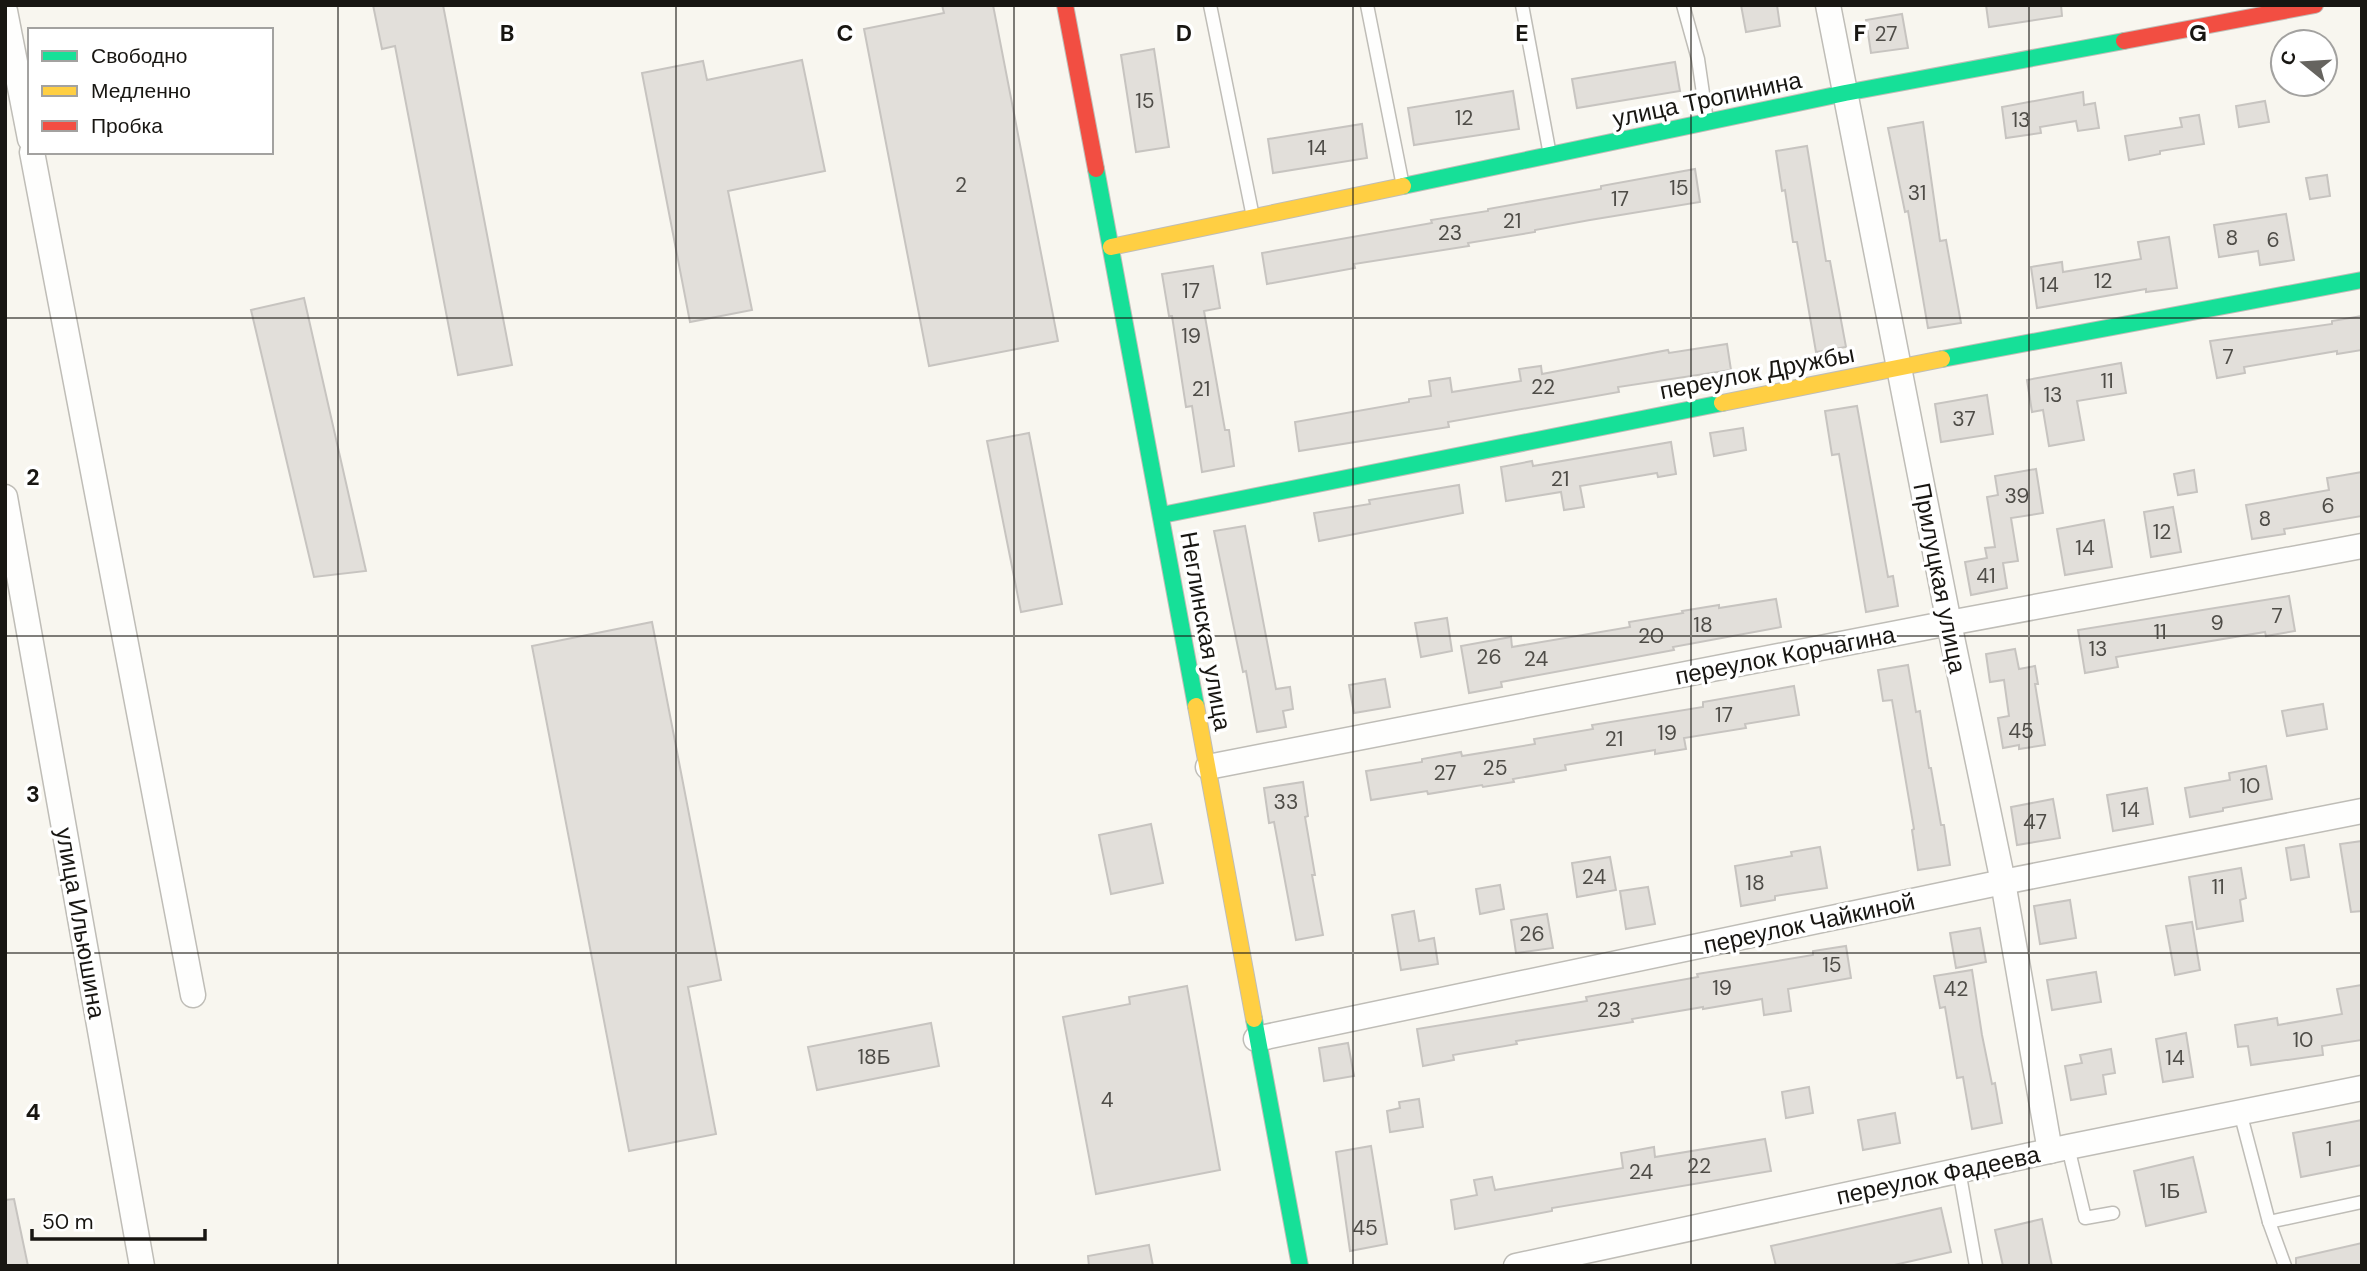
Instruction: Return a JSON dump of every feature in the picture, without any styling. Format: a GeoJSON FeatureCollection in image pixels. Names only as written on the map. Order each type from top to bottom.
{"type":"FeatureCollection","features":[{"type":"Feature","properties":{"kind":"street","name":"Неглинская улица"},"geometry":{"type":"LineString","coordinates":[[1065,5],[1300,1266]]}},
{"type":"Feature","properties":{"kind":"street","name":"Прилуцкая улица"},"geometry":{"type":"LineString","coordinates":[[1828,5],[1949,623],[2059,1149]]}},
{"type":"Feature","properties":{"kind":"street","name":"улица Тропинина"},"geometry":{"type":"LineString","coordinates":[[1111,247],[1844,93],[2315,5]]}},
{"type":"Feature","properties":{"kind":"street"},"geometry":{"type":"LineString","coordinates":[[5,11],[28,129]]}},
{"type":"Feature","properties":{"kind":"street"},"geometry":{"type":"LineString","coordinates":[[32,154],[193,995]]}},
{"type":"Feature","properties":{"kind":"street","name":"переулок Дружбы"},"geometry":{"type":"LineString","coordinates":[[1161,515],[1899,367],[2362,280]]}},
{"type":"Feature","properties":{"kind":"street","name":"улица Ильюшина"},"geometry":{"type":"LineString","coordinates":[[5,497],[142,1266]]}},
{"type":"Feature","properties":{"kind":"street","name":"переулок Корчагина"},"geometry":{"type":"LineString","coordinates":[[1208,767],[2362,546]]}},
{"type":"Feature","properties":{"kind":"street","name":"переулок Чайкиной"},"geometry":{"type":"LineString","coordinates":[[1256,1039],[2003,882],[2362,811]]}},
{"type":"Feature","properties":{"kind":"street","name":"переулок Фадеева"},"geometry":{"type":"LineString","coordinates":[[1516,1266],[1959,1170],[2362,1088]]}},
{"type":"Feature","properties":{"kind":"lane"},"geometry":{"type":"LineString","coordinates":[[1210,5],[1253,218]]}},
{"type":"Feature","properties":{"kind":"lane"},"geometry":{"type":"LineString","coordinates":[[1367,5],[1403,186]]}},
{"type":"Feature","properties":{"kind":"lane"},"geometry":{"type":"LineString","coordinates":[[1522,5],[1550,155]]}},
{"type":"Feature","properties":{"kind":"lane"},"geometry":{"type":"LineString","coordinates":[[1682,5],[1698,59],[1707,122]]}},
{"type":"Feature","properties":{"kind":"lane"},"geometry":{"type":"LineString","coordinates":[[2240,1112],[2269,1222],[2285,1266]]}},
{"type":"Feature","properties":{"kind":"lane"},"geometry":{"type":"LineString","coordinates":[[2059,1149],[2085,1218],[2113,1213]]}},
{"type":"Feature","properties":{"kind":"lane"},"geometry":{"type":"LineString","coordinates":[[1959,1170],[1972,1265]]}},
{"type":"Feature","properties":{"kind":"lane"},"geometry":{"type":"LineString","coordinates":[[2269,1222],[2362,1202]]}},
{"type":"Feature","properties":{"kind":"building"},"geometry":{"type":"Polygon","coordinates":[[[373,5],[443,5],[512,365],[458,375],[395,46],[382,49],[373,5]]]}},
{"type":"Feature","properties":{"kind":"building"},"geometry":{"type":"Polygon","coordinates":[[[942,5],[993,5],[1058,341],[929,366],[864,29],[944,13],[942,5]]]}},
{"type":"Feature","properties":{"kind":"building"},"geometry":{"type":"Polygon","coordinates":[[[1741,5],[1777,5],[1780,26],[1746,32],[1741,5]]]}},
{"type":"Feature","properties":{"kind":"building"},"geometry":{"type":"Polygon","coordinates":[[[1986,5],[2061,5],[2062,16],[1989,27],[1986,5]]]}},
{"type":"Feature","properties":{"kind":"building"},"geometry":{"type":"Polygon","coordinates":[[[1902,14],[1908,48],[1871,53],[1866,20],[1902,14]]]}},
{"type":"Feature","properties":{"kind":"building"},"geometry":{"type":"Polygon","coordinates":[[[1154,49],[1169,147],[1136,152],[1121,55],[1154,49]]]}},
{"type":"Feature","properties":{"kind":"building"},"geometry":{"type":"Polygon","coordinates":[[[802,60],[825,171],[728,191],[752,310],[690,322],[642,73],[703,61],[707,80],[802,60]]]}},
{"type":"Feature","properties":{"kind":"building"},"geometry":{"type":"Polygon","coordinates":[[[1675,62],[1680,91],[1577,108],[1572,79],[1675,62]]]}},
{"type":"Feature","properties":{"kind":"building"},"geometry":{"type":"Polygon","coordinates":[[[1513,91],[1519,129],[1414,145],[1408,108],[1513,91]]]}},
{"type":"Feature","properties":{"kind":"building"},"geometry":{"type":"Polygon","coordinates":[[[2083,92],[2084,105],[2095,103],[2099,128],[2078,131],[2076,121],[2040,127],[2041,133],[2006,138],[2002,107],[2083,92]]]}},
{"type":"Feature","properties":{"kind":"building"},"geometry":{"type":"Polygon","coordinates":[[[2265,101],[2269,122],[2239,127],[2236,106],[2265,101]]]}},
{"type":"Feature","properties":{"kind":"building"},"geometry":{"type":"Polygon","coordinates":[[[2199,115],[2204,144],[2160,151],[2160,154],[2129,160],[2125,136],[2182,127],[2180,118],[2199,115]]]}},
{"type":"Feature","properties":{"kind":"building"},"geometry":{"type":"Polygon","coordinates":[[[1923,122],[1940,241],[1946,240],[1961,323],[1928,328],[1908,211],[1905,212],[1888,128],[1923,122]]]}},
{"type":"Feature","properties":{"kind":"building"},"geometry":{"type":"Polygon","coordinates":[[[1362,124],[1367,158],[1273,173],[1268,139],[1362,124]]]}},
{"type":"Feature","properties":{"kind":"building"},"geometry":{"type":"Polygon","coordinates":[[[1807,146],[1826,261],[1830,261],[1846,347],[1816,352],[1797,242],[1793,242],[1776,151],[1807,146]]]}},
{"type":"Feature","properties":{"kind":"building"},"geometry":{"type":"Polygon","coordinates":[[[1695,169],[1700,202],[1535,230],[1468,243],[1469,246],[1354,264],[1355,268],[1267,284],[1262,253],[1432,223],[1431,220],[1695,169]]]}},
{"type":"Feature","properties":{"kind":"building"},"geometry":{"type":"Polygon","coordinates":[[[2327,175],[2330,196],[2310,199],[2306,178],[2327,175]]]}},
{"type":"Feature","properties":{"kind":"building"},"geometry":{"type":"Polygon","coordinates":[[[2286,214],[2294,260],[2260,265],[2258,251],[2219,257],[2214,225],[2286,214]]]}},
{"type":"Feature","properties":{"kind":"building"},"geometry":{"type":"Polygon","coordinates":[[[2169,237],[2177,288],[2146,292],[2146,289],[2037,308],[2031,267],[2062,262],[2063,272],[2141,259],[2138,242],[2169,237]]]}},
{"type":"Feature","properties":{"kind":"building"},"geometry":{"type":"Polygon","coordinates":[[[1213,266],[1220,308],[1204,311],[1234,466],[1202,472],[1192,406],[1186,407],[1172,316],[1169,316],[1162,274],[1213,266]]]}},
{"type":"Feature","properties":{"kind":"building"},"geometry":{"type":"Polygon","coordinates":[[[304,298],[366,571],[314,577],[251,310],[304,298]]]}},
{"type":"Feature","properties":{"kind":"building"},"geometry":{"type":"Polygon","coordinates":[[[2362,316],[2362,350],[2337,354],[2337,351],[2244,367],[2245,373],[2217,378],[2210,341],[2332,324],[2332,321],[2362,316]]]}},
{"type":"Feature","properties":{"kind":"building"},"geometry":{"type":"Polygon","coordinates":[[[1727,344],[1731,370],[1618,387],[1619,392],[1448,422],[1449,427],[1299,451],[1295,422],[1431,396],[1429,381],[1450,378],[1452,392],[1521,381],[1519,369],[1541,366],[1542,374],[1668,350],[1669,353],[1727,344]]]}},
{"type":"Feature","properties":{"kind":"building"},"geometry":{"type":"Polygon","coordinates":[[[2121,363],[2126,393],[2077,401],[2084,440],[2049,446],[2043,410],[2032,412],[2027,380],[2121,363]]]}},
{"type":"Feature","properties":{"kind":"building"},"geometry":{"type":"Polygon","coordinates":[[[1987,395],[1993,434],[1941,442],[1935,404],[1987,395]]]}},
{"type":"Feature","properties":{"kind":"building"},"geometry":{"type":"Polygon","coordinates":[[[1857,406],[1888,577],[1893,576],[1898,606],[1866,612],[1839,454],[1832,455],[1825,411],[1857,406]]]}},
{"type":"Feature","properties":{"kind":"building"},"geometry":{"type":"Polygon","coordinates":[[[1743,428],[1746,450],[1714,456],[1710,433],[1743,428]]]}},
{"type":"Feature","properties":{"kind":"building"},"geometry":{"type":"Polygon","coordinates":[[[1029,433],[1062,604],[1021,612],[987,441],[1029,433]]]}},
{"type":"Feature","properties":{"kind":"building"},"geometry":{"type":"Polygon","coordinates":[[[1671,442],[1676,474],[1658,477],[1657,473],[1580,486],[1584,507],[1564,510],[1561,492],[1506,501],[1501,467],[1532,461],[1533,466],[1671,442]]]}},
{"type":"Feature","properties":{"kind":"building"},"geometry":{"type":"Polygon","coordinates":[[[2036,469],[2043,513],[2011,518],[2018,561],[2003,563],[2007,588],[1971,595],[1965,562],[1987,558],[1985,548],[1995,547],[1987,497],[1998,495],[1995,476],[2036,469]]]}},
{"type":"Feature","properties":{"kind":"building"},"geometry":{"type":"Polygon","coordinates":[[[2194,470],[2197,492],[2178,495],[2174,474],[2194,470]]]}},
{"type":"Feature","properties":{"kind":"building"},"geometry":{"type":"Polygon","coordinates":[[[2362,472],[2362,516],[2284,529],[2285,534],[2252,539],[2246,505],[2329,490],[2327,478],[2362,472]]]}},
{"type":"Feature","properties":{"kind":"building"},"geometry":{"type":"Polygon","coordinates":[[[1459,485],[1463,513],[1319,541],[1314,513],[1370,504],[1369,500],[1459,485]]]}},
{"type":"Feature","properties":{"kind":"building"},"geometry":{"type":"Polygon","coordinates":[[[2173,507],[2181,552],[2151,557],[2144,512],[2173,507]]]}},
{"type":"Feature","properties":{"kind":"building"},"geometry":{"type":"Polygon","coordinates":[[[2104,520],[2112,567],[2065,575],[2057,529],[2104,520]]]}},
{"type":"Feature","properties":{"kind":"building"},"geometry":{"type":"Polygon","coordinates":[[[1245,526],[1276,689],[1290,687],[1293,709],[1283,711],[1286,727],[1257,732],[1214,531],[1245,526]]]}},
{"type":"Feature","properties":{"kind":"building"},"geometry":{"type":"Polygon","coordinates":[[[2289,596],[2295,631],[2266,636],[2265,632],[2116,657],[2118,667],[2085,673],[2078,630],[2289,596]]]}},
{"type":"Feature","properties":{"kind":"building"},"geometry":{"type":"Polygon","coordinates":[[[1776,599],[1781,627],[1501,682],[1502,687],[1469,693],[1461,646],[1511,637],[1512,647],[1630,627],[1629,622],[1683,613],[1682,611],[1776,599]]]}},
{"type":"Feature","properties":{"kind":"building"},"geometry":{"type":"Polygon","coordinates":[[[1447,618],[1452,651],[1421,657],[1415,623],[1447,618]]]}},
{"type":"Feature","properties":{"kind":"building"},"geometry":{"type":"Polygon","coordinates":[[[652,622],[721,980],[688,987],[716,1134],[629,1151],[532,646],[652,622]]]}},
{"type":"Feature","properties":{"kind":"building"},"geometry":{"type":"Polygon","coordinates":[[[2015,649],[2019,669],[2035,666],[2038,684],[2035,684],[2045,745],[2019,749],[2019,745],[2003,748],[1998,718],[2009,716],[2004,680],[1990,682],[1986,654],[2015,649]]]}},
{"type":"Feature","properties":{"kind":"building"},"geometry":{"type":"Polygon","coordinates":[[[1908,665],[1916,712],[1920,711],[1941,825],[1944,825],[1950,865],[1918,870],[1914,829],[1892,700],[1883,701],[1878,670],[1908,665]]]}},
{"type":"Feature","properties":{"kind":"building"},"geometry":{"type":"Polygon","coordinates":[[[1385,679],[1390,707],[1354,713],[1349,685],[1385,679]]]}},
{"type":"Feature","properties":{"kind":"building"},"geometry":{"type":"Polygon","coordinates":[[[1794,686],[1799,715],[1745,724],[1746,728],[1684,738],[1686,749],[1655,754],[1655,750],[1565,765],[1566,770],[1513,779],[1514,782],[1371,800],[1366,771],[1422,762],[1422,759],[1461,752],[1462,756],[1535,744],[1534,739],[1593,729],[1592,725],[1703,707],[1703,702],[1794,686]]]}},
{"type":"Feature","properties":{"kind":"building"},"geometry":{"type":"Polygon","coordinates":[[[2323,704],[2327,729],[2287,736],[2282,711],[2323,704]]]}},
{"type":"Feature","properties":{"kind":"building"},"geometry":{"type":"Polygon","coordinates":[[[2266,766],[2272,799],[2190,817],[2185,788],[2230,780],[2229,773],[2266,766]]]}},
{"type":"Feature","properties":{"kind":"building"},"geometry":{"type":"Polygon","coordinates":[[[1303,782],[1308,816],[1305,817],[1315,875],[1312,875],[1323,935],[1296,940],[1274,822],[1269,823],[1264,788],[1303,782]]]}},
{"type":"Feature","properties":{"kind":"building"},"geometry":{"type":"Polygon","coordinates":[[[2147,788],[2153,824],[2113,831],[2107,795],[2147,788]]]}},
{"type":"Feature","properties":{"kind":"building"},"geometry":{"type":"Polygon","coordinates":[[[2053,799],[2060,838],[2017,845],[2011,807],[2053,799]]]}},
{"type":"Feature","properties":{"kind":"building"},"geometry":{"type":"Polygon","coordinates":[[[1151,824],[1163,883],[1111,894],[1099,835],[1151,824]]]}},
{"type":"Feature","properties":{"kind":"building"},"geometry":{"type":"Polygon","coordinates":[[[2362,841],[2362,911],[2351,912],[2340,844],[2362,841]]]}},
{"type":"Feature","properties":{"kind":"building"},"geometry":{"type":"Polygon","coordinates":[[[2304,845],[2309,877],[2291,880],[2286,848],[2304,845]]]}},
{"type":"Feature","properties":{"kind":"building"},"geometry":{"type":"Polygon","coordinates":[[[1820,847],[1827,888],[1775,896],[1775,900],[1741,906],[1735,866],[1792,856],[1791,852],[1820,847]]]}},
{"type":"Feature","properties":{"kind":"building"},"geometry":{"type":"Polygon","coordinates":[[[1610,857],[1616,890],[1577,897],[1572,863],[1610,857]]]}},
{"type":"Feature","properties":{"kind":"building"},"geometry":{"type":"Polygon","coordinates":[[[2241,868],[2246,898],[2240,900],[2243,921],[2197,929],[2189,877],[2241,868]]]}},
{"type":"Feature","properties":{"kind":"building"},"geometry":{"type":"Polygon","coordinates":[[[1500,885],[1504,909],[1480,914],[1476,889],[1500,885]]]}},
{"type":"Feature","properties":{"kind":"building"},"geometry":{"type":"Polygon","coordinates":[[[1648,887],[1655,924],[1626,929],[1620,891],[1648,887]]]}},
{"type":"Feature","properties":{"kind":"building"},"geometry":{"type":"Polygon","coordinates":[[[2070,900],[2076,938],[2040,944],[2034,906],[2070,900]]]}},
{"type":"Feature","properties":{"kind":"building"},"geometry":{"type":"Polygon","coordinates":[[[1414,911],[1419,941],[1434,938],[1438,964],[1401,970],[1392,915],[1414,911]]]}},
{"type":"Feature","properties":{"kind":"building"},"geometry":{"type":"Polygon","coordinates":[[[1547,914],[1553,948],[1516,953],[1511,920],[1547,914]]]}},
{"type":"Feature","properties":{"kind":"building"},"geometry":{"type":"Polygon","coordinates":[[[2192,922],[2200,970],[2175,975],[2166,926],[2192,922]]]}},
{"type":"Feature","properties":{"kind":"building"},"geometry":{"type":"Polygon","coordinates":[[[1980,928],[1986,962],[1956,968],[1950,933],[1980,928]]]}},
{"type":"Feature","properties":{"kind":"building"},"geometry":{"type":"Polygon","coordinates":[[[1846,946],[1851,978],[1788,989],[1791,1011],[1764,1015],[1762,999],[1703,1007],[1632,1019],[1633,1022],[1516,1041],[1517,1044],[1453,1055],[1454,1060],[1423,1066],[1417,1029],[1587,1001],[1586,997],[1698,977],[1697,974],[1813,955],[1813,951],[1846,946]]]}},
{"type":"Feature","properties":{"kind":"building"},"geometry":{"type":"Polygon","coordinates":[[[1972,970],[1982,1035],[2002,1123],[1972,1129],[1963,1077],[1957,1078],[1945,1007],[1940,1008],[1934,976],[1972,970]]]}},
{"type":"Feature","properties":{"kind":"building"},"geometry":{"type":"Polygon","coordinates":[[[2096,972],[2101,1002],[2052,1010],[2047,980],[2096,972]]]}},
{"type":"Feature","properties":{"kind":"building"},"geometry":{"type":"Polygon","coordinates":[[[2362,985],[2362,1040],[2322,1046],[2323,1055],[2251,1065],[2248,1046],[2238,1047],[2235,1025],[2277,1018],[2278,1025],[2342,1014],[2337,989],[2362,985]]]}},
{"type":"Feature","properties":{"kind":"building"},"geometry":{"type":"Polygon","coordinates":[[[1187,986],[1220,1170],[1096,1194],[1063,1017],[1130,1004],[1129,997],[1187,986]]]}},
{"type":"Feature","properties":{"kind":"building"},"geometry":{"type":"Polygon","coordinates":[[[931,1023],[939,1066],[817,1090],[808,1047],[931,1023]]]}},
{"type":"Feature","properties":{"kind":"building"},"geometry":{"type":"Polygon","coordinates":[[[2186,1033],[2193,1077],[2163,1082],[2156,1039],[2186,1033]]]}},
{"type":"Feature","properties":{"kind":"building"},"geometry":{"type":"Polygon","coordinates":[[[1348,1043],[1354,1076],[1324,1081],[1319,1048],[1348,1043]]]}},
{"type":"Feature","properties":{"kind":"building"},"geometry":{"type":"Polygon","coordinates":[[[2111,1049],[2115,1073],[2103,1075],[2106,1094],[2071,1100],[2065,1066],[2082,1063],[2080,1055],[2111,1049]]]}},
{"type":"Feature","properties":{"kind":"building"},"geometry":{"type":"Polygon","coordinates":[[[1809,1087],[1813,1113],[1786,1118],[1782,1092],[1809,1087]]]}},
{"type":"Feature","properties":{"kind":"building"},"geometry":{"type":"Polygon","coordinates":[[[1419,1099],[1423,1127],[1390,1132],[1387,1111],[1400,1108],[1399,1102],[1419,1099]]]}},
{"type":"Feature","properties":{"kind":"building"},"geometry":{"type":"Polygon","coordinates":[[[1895,1113],[1900,1143],[1863,1150],[1858,1120],[1895,1113]]]}},
{"type":"Feature","properties":{"kind":"building"},"geometry":{"type":"Polygon","coordinates":[[[2362,1120],[2362,1165],[2301,1177],[2293,1133],[2362,1120]]]}},
{"type":"Feature","properties":{"kind":"building"},"geometry":{"type":"Polygon","coordinates":[[[1765,1139],[1771,1171],[1552,1208],[1552,1211],[1455,1229],[1451,1200],[1477,1195],[1474,1180],[1492,1177],[1495,1190],[1623,1168],[1621,1153],[1654,1147],[1655,1157],[1765,1139]]]}},
{"type":"Feature","properties":{"kind":"building"},"geometry":{"type":"Polygon","coordinates":[[[1371,1146],[1387,1244],[1350,1251],[1336,1152],[1371,1146]]]}},
{"type":"Feature","properties":{"kind":"building"},"geometry":{"type":"Polygon","coordinates":[[[2193,1157],[2206,1212],[2146,1226],[2134,1171],[2193,1157]]]}},
{"type":"Feature","properties":{"kind":"building"},"geometry":{"type":"Polygon","coordinates":[[[14,1199],[28,1266],[5,1266],[5,1200],[14,1199]]]}},
{"type":"Feature","properties":{"kind":"building"},"geometry":{"type":"Polygon","coordinates":[[[1941,1208],[1951,1252],[1890,1266],[1776,1266],[1771,1246],[1941,1208]]]}},
{"type":"Feature","properties":{"kind":"building"},"geometry":{"type":"Polygon","coordinates":[[[2042,1219],[2052,1266],[2003,1266],[1995,1230],[2042,1219]]]}},
{"type":"Feature","properties":{"kind":"building"},"geometry":{"type":"Polygon","coordinates":[[[2362,1243],[2362,1266],[2296,1266],[2296,1258],[2362,1243]]]}},
{"type":"Feature","properties":{"kind":"building"},"geometry":{"type":"Polygon","coordinates":[[[1149,1245],[1153,1266],[1089,1266],[1088,1256],[1149,1245]]]}},
{"type":"Feature","properties":{"kind":"traffic: fast"},"geometry":{"type":"LineString","coordinates":[[1403,186],[1845,93],[2124,41]]}},
{"type":"Feature","properties":{"kind":"traffic: fast"},"geometry":{"type":"LineString","coordinates":[[1096,169],[1196,706]]}},
{"type":"Feature","properties":{"kind":"traffic: fast"},"geometry":{"type":"LineString","coordinates":[[1942,359],[2362,280]]}},
{"type":"Feature","properties":{"kind":"traffic: fast"},"geometry":{"type":"LineString","coordinates":[[1162,515],[1722,403]]}},
{"type":"Feature","properties":{"kind":"traffic: fast"},"geometry":{"type":"LineString","coordinates":[[1254,1019],[1300,1266]]}},
{"type":"Feature","properties":{"kind":"traffic: slow"},"geometry":{"type":"LineString","coordinates":[[1111,247],[1403,186]]}},
{"type":"Feature","properties":{"kind":"traffic: slow"},"geometry":{"type":"LineString","coordinates":[[1722,403],[1942,359]]}},
{"type":"Feature","properties":{"kind":"traffic: slow"},"geometry":{"type":"LineString","coordinates":[[1196,706],[1254,1019]]}},
{"type":"Feature","properties":{"kind":"traffic: jam"},"geometry":{"type":"LineString","coordinates":[[1065,5],[1096,169]]}},
{"type":"Feature","properties":{"kind":"traffic: jam"},"geometry":{"type":"LineString","coordinates":[[2124,41],[2315,5]]}}]}
